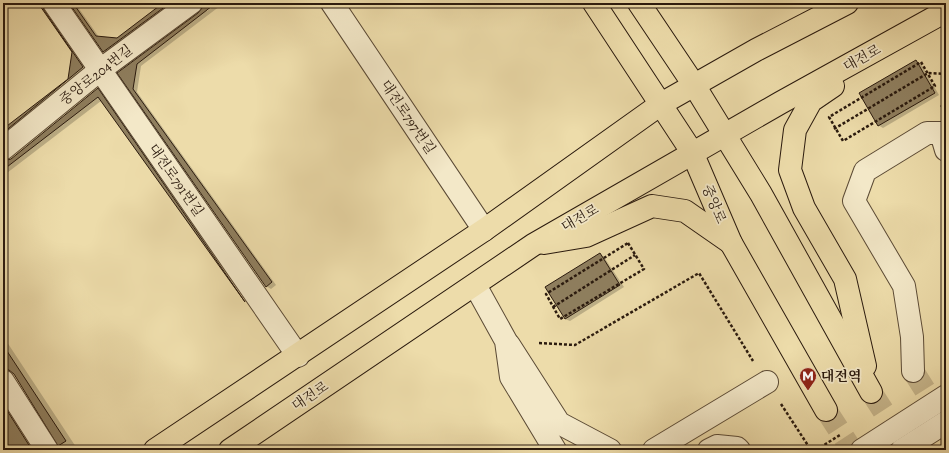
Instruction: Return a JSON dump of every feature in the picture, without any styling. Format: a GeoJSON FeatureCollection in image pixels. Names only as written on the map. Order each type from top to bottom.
{"type":"FeatureCollection","features":[{"type":"Feature","properties":{"kind":"main road","name":"중앙로"},"geometry":{"type":"LineString","coordinates":[[594,3],[692,152],[731,243],[826,410]]}},
{"type":"Feature","properties":{"kind":"main road"},"geometry":{"type":"LineString","coordinates":[[639,3],[694,85],[761,194],[871,392],[845,279],[804,208],[790,170],[795,130],[811,102],[912,30]]}},
{"type":"Feature","properties":{"kind":"main road"},"geometry":{"type":"LineString","coordinates":[[155,450],[298,356],[484,230],[661,104],[756,50],[846,3]]}},
{"type":"Feature","properties":{"kind":"main road","name":"대전로"},"geometry":{"type":"LineString","coordinates":[[230,450],[533,245],[723,134],[946,11]]}},
{"type":"Feature","properties":{"kind":"main road"},"geometry":{"type":"LineString","coordinates":[[533,245],[586,236],[652,206],[685,211],[731,243]]}},
{"type":"Feature","properties":{"kind":"street","name":"대전로791번길"},"geometry":{"type":"LineString","coordinates":[[54,3],[298,356]]}},
{"type":"Feature","properties":{"kind":"street","name":"중앙로204번길"},"geometry":{"type":"LineString","coordinates":[[3,149],[100,70],[191,3]]}},
{"type":"Feature","properties":{"kind":"street","name":"대전로797번길"},"geometry":{"type":"LineString","coordinates":[[332,3],[484,230]]}},
{"type":"Feature","properties":{"kind":"street"},"geometry":{"type":"LineString","coordinates":[[913,371],[912,337],[904,286],[854,201],[865,171],[927,133],[941,133],[946,150]]}},
{"type":"Feature","properties":{"kind":"street"},"geometry":{"type":"LineString","coordinates":[[475,285],[506,341],[559,424],[610,450]]}},
{"type":"Feature","properties":{"kind":"street"},"geometry":{"type":"LineString","coordinates":[[506,341],[510,377],[555,450]]}},
{"type":"Feature","properties":{"kind":"street"},"geometry":{"type":"LineString","coordinates":[[3,381],[47,450]]}},
{"type":"Feature","properties":{"kind":"street"},"geometry":{"type":"LineString","coordinates":[[654,450],[767,382]]}},
{"type":"Feature","properties":{"kind":"street"},"geometry":{"type":"LineString","coordinates":[[862,450],[946,396]]}},
{"type":"Feature","properties":{"kind":"street"},"geometry":{"type":"LineString","coordinates":[[902,450],[946,422]]}},
{"type":"Feature","properties":{"kind":"street"},"geometry":{"type":"LineString","coordinates":[[709,450],[717,446],[737,448],[739,450]]}},
{"type":"Feature","properties":{"kind":"path"},"geometry":{"type":"LineString","coordinates":[[921,62],[928,73],[935,86],[843,141],[834,129],[829,117],[921,62]]}},
{"type":"Feature","properties":{"kind":"path"},"geometry":{"type":"LineString","coordinates":[[834,129],[928,73],[946,74]]}},
{"type":"Feature","properties":{"kind":"path"},"geometry":{"type":"LineString","coordinates":[[628,243],[635,255],[644,269],[560,319],[546,294],[628,243]]}},
{"type":"Feature","properties":{"kind":"path"},"geometry":{"type":"LineString","coordinates":[[554,307],[635,255]]}},
{"type":"Feature","properties":{"kind":"path"},"geometry":{"type":"LineString","coordinates":[[506,341],[575,346],[699,273],[811,450]]}},
{"type":"Feature","properties":{"kind":"building"},"geometry":{"type":"Polygon","coordinates":[[[38,3],[42,3],[44,10],[83,67],[3,133],[3,129],[68,79],[72,52],[38,3]]]}},
{"type":"Feature","properties":{"kind":"building"},"geometry":{"type":"Polygon","coordinates":[[[69,3],[73,3],[96,36],[117,38],[163,3],[170,3],[103,52],[69,3]]]}},
{"type":"Feature","properties":{"kind":"building"},"geometry":{"type":"Polygon","coordinates":[[[203,3],[216,3],[137,64],[133,89],[272,282],[266,287],[117,73],[198,13],[202,8],[203,3]]]}},
{"type":"Feature","properties":{"kind":"building"},"geometry":{"type":"Polygon","coordinates":[[[916,60],[935,93],[878,126],[859,93],[916,60]]]}},
{"type":"Feature","properties":{"kind":"building"},"geometry":{"type":"Polygon","coordinates":[[[98,88],[245,302],[98,97],[3,170],[3,161],[11,159],[98,88]]]}},
{"type":"Feature","properties":{"kind":"building"},"geometry":{"type":"Polygon","coordinates":[[[600,253],[620,285],[565,319],[545,287],[600,253]]]}},
{"type":"Feature","properties":{"kind":"building"},"geometry":{"type":"Polygon","coordinates":[[[3,345],[66,441],[58,446],[14,374],[9,370],[3,369],[3,345]]]}},
{"type":"Feature","properties":{"kind":"building"},"geometry":{"type":"Polygon","coordinates":[[[3,404],[32,450],[3,450],[3,404]]]}},
{"type":"Feature","properties":{"kind":"tunnel"},"geometry":{"type":"LineString","coordinates":[[913,371],[944,420]]}},
{"type":"Feature","properties":{"kind":"tunnel"},"geometry":{"type":"LineString","coordinates":[[871,392],[905,444]]}},
{"type":"Feature","properties":{"kind":"tunnel"},"geometry":{"type":"LineString","coordinates":[[826,410],[852,450]]}},
{"type":"Feature","properties":{"kind":"place","name":"대전역"},"geometry":{"type":"Point","coordinates":[808,391]}}]}
